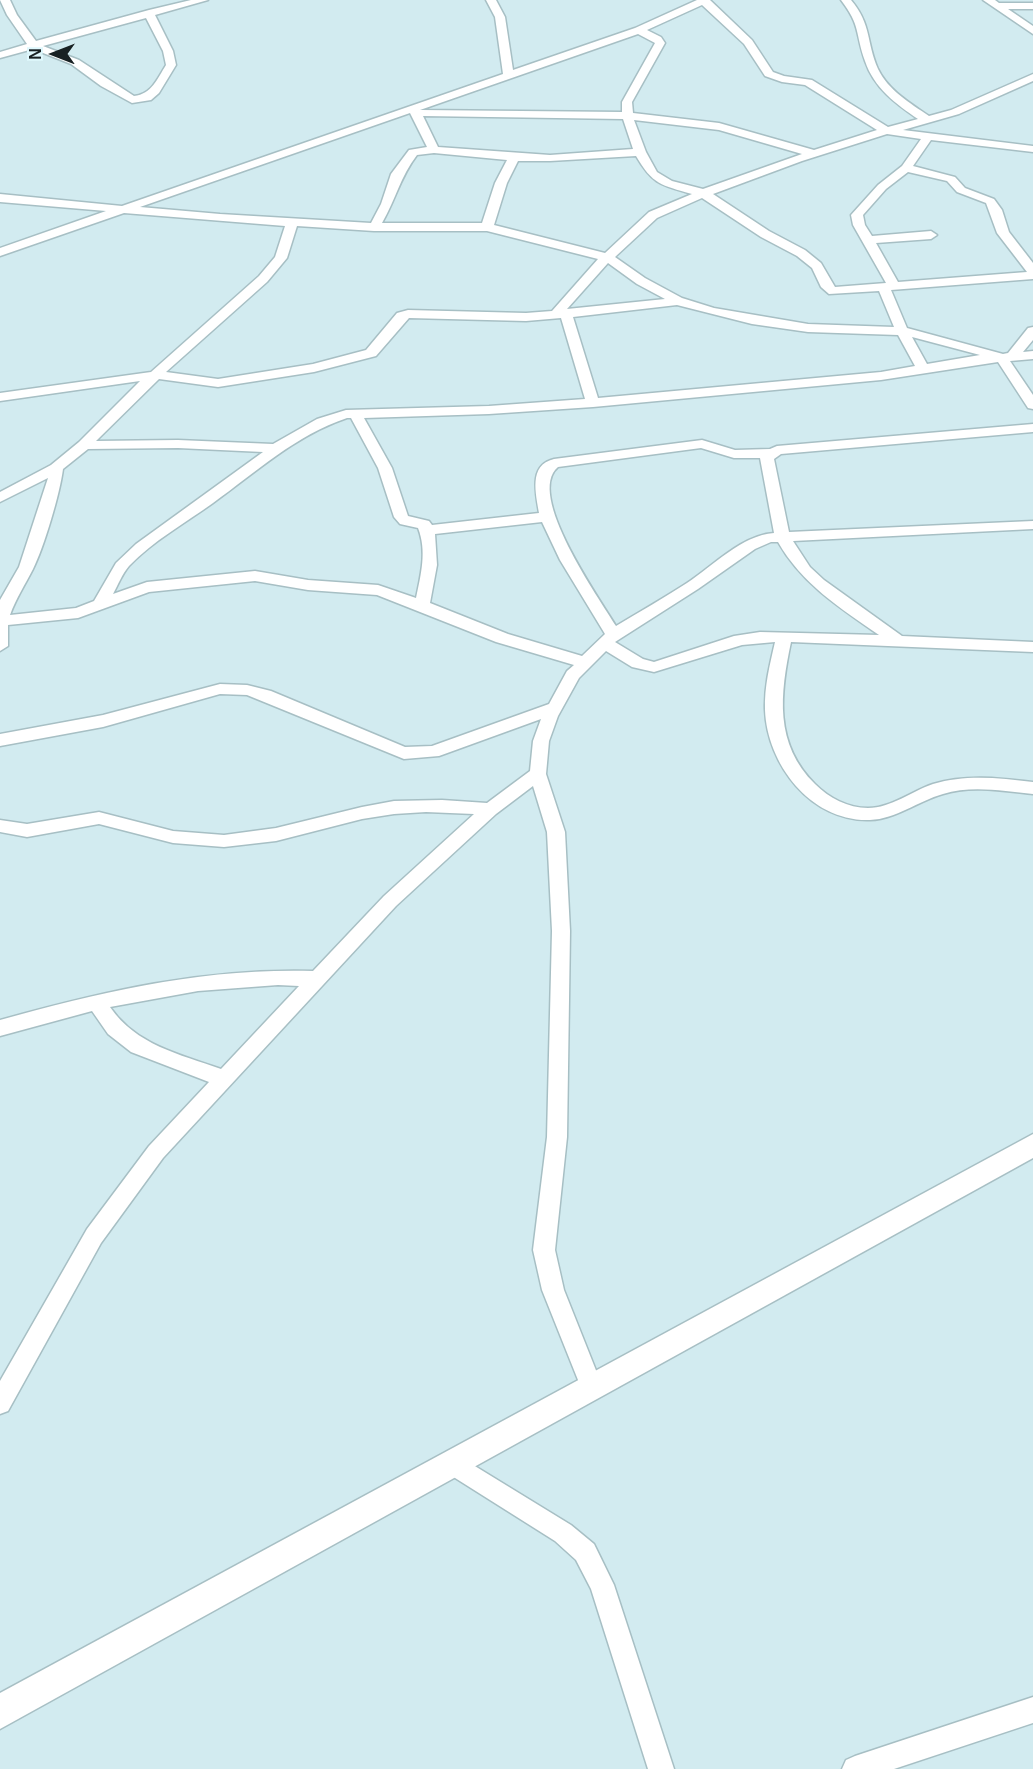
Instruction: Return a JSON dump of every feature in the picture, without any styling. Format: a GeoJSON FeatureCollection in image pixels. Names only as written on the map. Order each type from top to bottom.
{"type":"FeatureCollection","features":[{"type":"Feature","properties":{"kind":"main road"},"geometry":{"type":"LineString","coordinates":[[0,1712],[1033,1145]]}},
{"type":"Feature","properties":{"kind":"street"},"geometry":{"type":"LineString","coordinates":[[5,0],[12,15],[33,45],[75,62],[132,100],[147,98],[155,91],[171,65],[168,51],[149,13]]}},
{"type":"Feature","properties":{"kind":"street"},"geometry":{"type":"LineString","coordinates":[[0,55],[203,0]]}},
{"type":"Feature","properties":{"kind":"street"},"geometry":{"type":"LineString","coordinates":[[491,0],[500,17],[508,74]]}},
{"type":"Feature","properties":{"kind":"street"},"geometry":{"type":"LineString","coordinates":[[0,252],[415,111],[508,74],[639,30],[704,0],[748,42],[769,74],[782,79],[808,82],[886,131],[1033,149]]}},
{"type":"Feature","properties":{"kind":"street"},"geometry":{"type":"LineString","coordinates":[[846,0],[863,24],[872,68],[879,80],[909,108],[928,120]]}},
{"type":"Feature","properties":{"kind":"street"},"geometry":{"type":"LineString","coordinates":[[992,3],[1033,6]]}},
{"type":"Feature","properties":{"kind":"street"},"geometry":{"type":"LineString","coordinates":[[992,3],[1033,31]]}},
{"type":"Feature","properties":{"kind":"street"},"geometry":{"type":"LineString","coordinates":[[639,30],[657,39],[660,43],[627,102],[627,116],[640,152],[653,174],[668,183],[703,193],[765,234],[809,259],[817,266],[827,287],[833,291],[1033,273]]}},
{"type":"Feature","properties":{"kind":"street"},"geometry":{"type":"LineString","coordinates":[[592,403],[562,313],[577,287],[653,215],[703,193],[815,154],[956,112],[1033,77]]}},
{"type":"Feature","properties":{"kind":"street"},"geometry":{"type":"LineString","coordinates":[[415,111],[627,116],[706,124],[815,154]]}},
{"type":"Feature","properties":{"kind":"street"},"geometry":{"type":"LineString","coordinates":[[415,111],[434,150]]}},
{"type":"Feature","properties":{"kind":"street"},"geometry":{"type":"LineString","coordinates":[[923,370],[904,331],[890,310],[889,287],[859,225],[857,215],[882,187],[906,168],[930,135]]}},
{"type":"Feature","properties":{"kind":"street"},"geometry":{"type":"LineString","coordinates":[[374,227],[387,204],[397,174],[413,152],[434,150],[550,158],[640,152]]}},
{"type":"Feature","properties":{"kind":"street"},"geometry":{"type":"LineString","coordinates":[[487,227],[501,183],[514,157]]}},
{"type":"Feature","properties":{"kind":"street"},"geometry":{"type":"LineString","coordinates":[[906,168],[951,179],[961,190],[990,201],[996,210],[1003,233],[1033,273]]}},
{"type":"Feature","properties":{"kind":"street"},"geometry":{"type":"LineString","coordinates":[[0,198],[374,227],[487,227],[607,257],[641,281],[678,300],[752,320],[808,328],[904,331],[1007,356],[1033,405]]}},
{"type":"Feature","properties":{"kind":"street"},"geometry":{"type":"LineString","coordinates":[[0,498],[56,468],[84,445],[134,394],[263,279],[281,258],[291,222]]}},
{"type":"Feature","properties":{"kind":"street"},"geometry":{"type":"LineString","coordinates":[[868,240],[931,235]]}},
{"type":"Feature","properties":{"kind":"street"},"geometry":{"type":"LineString","coordinates":[[0,397],[157,375],[218,383],[314,368],[371,353],[402,316],[408,314],[500,317],[615,309],[678,300]]}},
{"type":"Feature","properties":{"kind":"street"},"geometry":{"type":"LineString","coordinates":[[1007,356],[1033,332]]}},
{"type":"Feature","properties":{"kind":"street"},"geometry":{"type":"LineString","coordinates":[[101,603],[121,566],[141,546],[256,465],[276,448],[322,422],[355,413],[489,410],[592,403],[881,376],[1007,356],[1033,355]]}},
{"type":"Feature","properties":{"kind":"street"},"geometry":{"type":"LineString","coordinates":[[355,413],[385,468],[401,517],[405,521],[423,524],[427,530],[430,543],[430,565],[422,606]]}},
{"type":"Feature","properties":{"kind":"street"},"geometry":{"type":"LineString","coordinates":[[899,641],[817,582],[796,561],[783,537],[767,458],[777,450],[1033,428]]}},
{"type":"Feature","properties":{"kind":"street"},"geometry":{"type":"LineString","coordinates":[[84,445],[178,444],[276,448]]}},
{"type":"Feature","properties":{"kind":"street"},"geometry":{"type":"LineString","coordinates":[[771,453],[734,454],[702,444],[554,463],[544,469],[541,477],[547,517],[609,639],[638,663],[654,667],[740,640],[784,637],[1033,647]]}},
{"type":"Feature","properties":{"kind":"street"},"geometry":{"type":"LineString","coordinates":[[0,646],[0,621],[4,599],[27,567],[54,484],[56,468]]}},
{"type":"Feature","properties":{"kind":"street"},"geometry":{"type":"LineString","coordinates":[[427,530],[547,517]]}},
{"type":"Feature","properties":{"kind":"street"},"geometry":{"type":"LineString","coordinates":[[592,1388],[553,1290],[544,1250],[557,1137],[561,932],[556,832],[538,774],[541,741],[554,708],[583,662],[609,639],[693,586],[750,546],[768,538],[1033,525]]}},
{"type":"Feature","properties":{"kind":"street"},"geometry":{"type":"LineString","coordinates":[[0,621],[78,613],[147,587],[255,576],[308,585],[378,590],[502,638],[583,662]]}},
{"type":"Feature","properties":{"kind":"street"},"geometry":{"type":"LineString","coordinates":[[784,637],[775,676],[772,710],[778,743],[796,774],[827,805],[854,813],[871,814],[889,810],[910,798],[959,784],[1033,788]]}},
{"type":"Feature","properties":{"kind":"street"},"geometry":{"type":"LineString","coordinates":[[0,740],[135,713],[220,689],[247,690],[265,695],[301,712],[404,753],[433,752],[554,708]]}},
{"type":"Feature","properties":{"kind":"street"},"geometry":{"type":"LineString","coordinates":[[0,1403],[94,1236],[156,1152],[390,901],[490,810],[538,774]]}},
{"type":"Feature","properties":{"kind":"street"},"geometry":{"type":"LineString","coordinates":[[0,826],[25,832],[46,830],[79,820],[114,819],[155,833],[188,840],[225,841],[306,828],[363,813],[412,806],[450,805],[490,810]]}},
{"type":"Feature","properties":{"kind":"street"},"geometry":{"type":"LineString","coordinates":[[0,1028],[96,1001],[209,981],[285,977],[319,979]]}},
{"type":"Feature","properties":{"kind":"street"},"geometry":{"type":"LineString","coordinates":[[96,1001],[115,1029],[138,1046],[224,1079]]}},
{"type":"Feature","properties":{"kind":"street"},"geometry":{"type":"LineString","coordinates":[[452,1463],[563,1533],[585,1552],[602,1585],[661,1769]]}},
{"type":"Feature","properties":{"kind":"street"},"geometry":{"type":"LineString","coordinates":[[855,1769],[1033,1710]]}}]}
